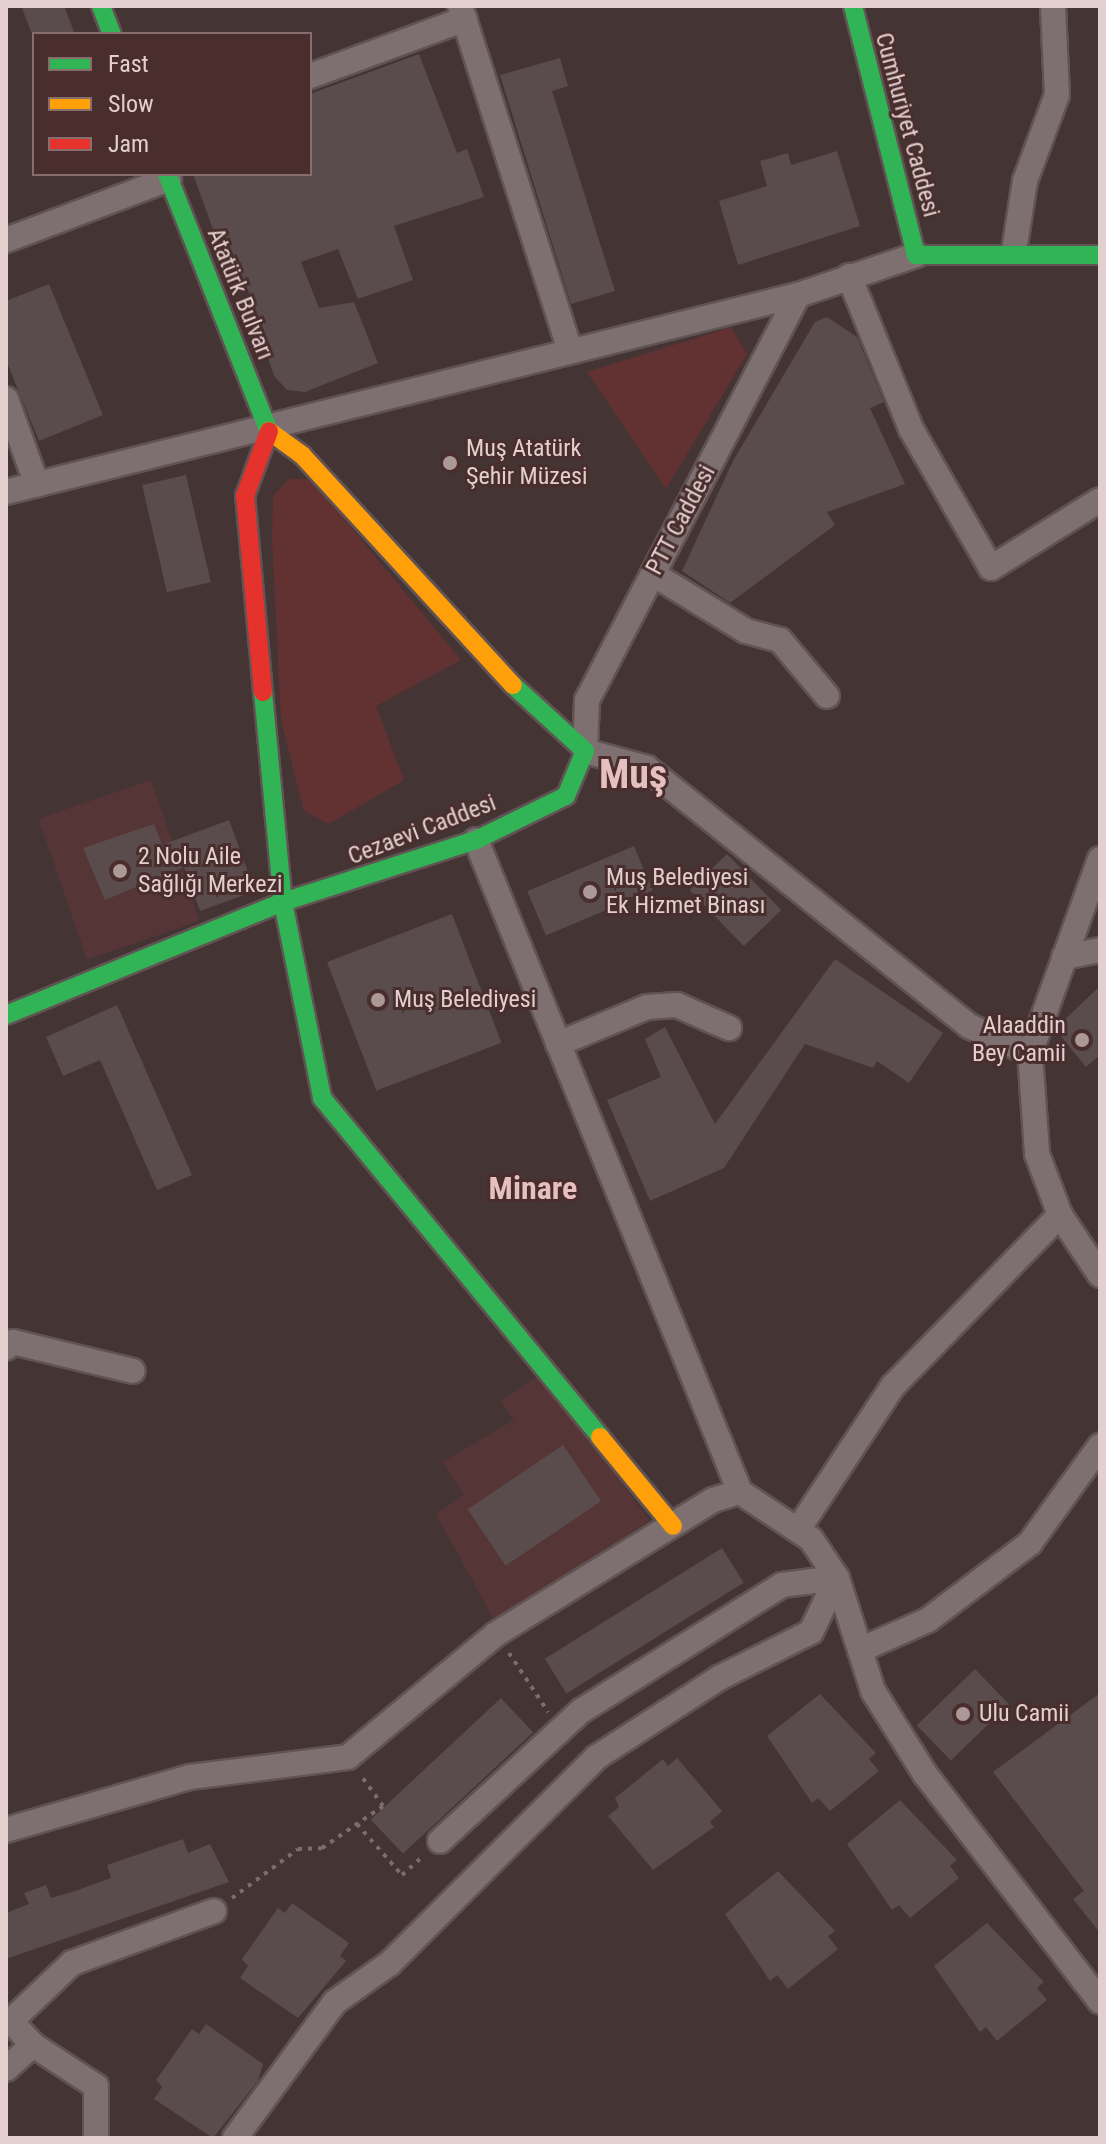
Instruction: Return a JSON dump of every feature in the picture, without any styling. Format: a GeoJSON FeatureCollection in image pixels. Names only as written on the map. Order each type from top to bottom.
{"type":"FeatureCollection","features":[{"type":"Feature","properties":{"kind":"street"},"geometry":{"type":"LineString","coordinates":[[101,6],[111,32]]}},
{"type":"Feature","properties":{"kind":"street","name":"Cumhuriyet Caddesi"},"geometry":{"type":"LineString","coordinates":[[853,6],[916,255]]}},
{"type":"Feature","properties":{"kind":"street"},"geometry":{"type":"LineString","coordinates":[[1014,251],[1025,181],[1057,95],[1053,6]]}},
{"type":"Feature","properties":{"kind":"street"},"geometry":{"type":"LineString","coordinates":[[312,75],[462,13],[569,347]]}},
{"type":"Feature","properties":{"kind":"street"},"geometry":{"type":"LineString","coordinates":[[6,240],[168,177]]}},
{"type":"Feature","properties":{"kind":"street","name":"Atatürk Bulvarı"},"geometry":{"type":"LineString","coordinates":[[168,177],[269,431]]}},
{"type":"Feature","properties":{"kind":"street"},"geometry":{"type":"LineString","coordinates":[[6,492],[269,431],[569,347],[798,295],[916,255],[1014,251],[1100,255]]}},
{"type":"Feature","properties":{"kind":"street"},"geometry":{"type":"LineString","coordinates":[[849,276],[911,429],[991,568],[1100,500]]}},
{"type":"Feature","properties":{"kind":"street","name":"PTT Caddesi"},"geometry":{"type":"LineString","coordinates":[[585,751],[587,700],[798,295]]}},
{"type":"Feature","properties":{"kind":"street"},"geometry":{"type":"LineString","coordinates":[[6,399],[37,485]]}},
{"type":"Feature","properties":{"kind":"street"},"geometry":{"type":"LineString","coordinates":[[269,431],[302,455],[548,723],[585,751],[647,768],[969,1026],[1030,1053]]}},
{"type":"Feature","properties":{"kind":"street"},"geometry":{"type":"LineString","coordinates":[[269,431],[245,496],[283,902],[322,1098],[673,1526]]}},
{"type":"Feature","properties":{"kind":"street"},"geometry":{"type":"LineString","coordinates":[[653,574],[746,631],[780,640],[827,696]]}},
{"type":"Feature","properties":{"kind":"street","name":"Cezaevi Caddesi"},"geometry":{"type":"LineString","coordinates":[[6,1015],[283,902],[476,840],[566,796],[585,751]]}},
{"type":"Feature","properties":{"kind":"street"},"geometry":{"type":"LineString","coordinates":[[476,840],[740,1492],[799,1528],[837,1578],[873,1691],[925,1774],[1100,2001]]}},
{"type":"Feature","properties":{"kind":"street"},"geometry":{"type":"LineString","coordinates":[[1100,859],[1030,1053],[1037,1154],[1060,1215],[1100,1275]]}},
{"type":"Feature","properties":{"kind":"street"},"geometry":{"type":"LineString","coordinates":[[1064,957],[1100,950]]}},
{"type":"Feature","properties":{"kind":"street"},"geometry":{"type":"LineString","coordinates":[[558,1044],[647,1007],[677,1005],[729,1028]]}},
{"type":"Feature","properties":{"kind":"street"},"geometry":{"type":"LineString","coordinates":[[799,1528],[893,1386],[1060,1215]]}},
{"type":"Feature","properties":{"kind":"street"},"geometry":{"type":"LineString","coordinates":[[6,1348],[13,1342],[133,1371]]}},
{"type":"Feature","properties":{"kind":"street"},"geometry":{"type":"LineString","coordinates":[[860,1650],[928,1620],[1030,1543],[1100,1446]]}},
{"type":"Feature","properties":{"kind":"street"},"geometry":{"type":"LineString","coordinates":[[6,1830],[190,1777],[348,1757],[496,1634],[673,1526],[740,1492]]}},
{"type":"Feature","properties":{"kind":"street"},"geometry":{"type":"LineString","coordinates":[[440,1841],[560,1729],[782,1585],[837,1578]]}},
{"type":"Feature","properties":{"kind":"street"},"geometry":{"type":"LineString","coordinates":[[235,2138],[335,2002],[390,1963],[597,1757],[719,1678],[811,1632],[837,1578]]}},
{"type":"Feature","properties":{"kind":"street"},"geometry":{"type":"LineString","coordinates":[[96,2138],[96,2086],[33,2045],[8,2018],[72,1963],[214,1911]]}},
{"type":"Feature","properties":{"kind":"street"},"geometry":{"type":"LineString","coordinates":[[6,2069],[33,2045]]}},
{"type":"Feature","properties":{"kind":"path"},"geometry":{"type":"LineString","coordinates":[[496,1634],[560,1729]]}},
{"type":"Feature","properties":{"kind":"path"},"geometry":{"type":"LineString","coordinates":[[214,1911],[298,1849],[322,1848],[383,1806],[348,1757]]}},
{"type":"Feature","properties":{"kind":"path"},"geometry":{"type":"LineString","coordinates":[[357,1824],[402,1875]]}},
{"type":"Feature","properties":{"kind":"shaded area"},"geometry":{"type":"Polygon","coordinates":[[[731,327],[747,354],[666,489],[587,372],[731,327]]]}},
{"type":"Feature","properties":{"kind":"shaded area"},"geometry":{"type":"Polygon","coordinates":[[[289,479],[307,479],[336,509],[461,660],[376,706],[404,780],[329,824],[304,811],[281,720],[272,538],[273,496],[289,479]]]}},
{"type":"Feature","properties":{"kind":"shaded area","name":"2 Nolu Aile Sağlığı Merkezi"},"geometry":{"type":"Polygon","coordinates":[[[151,780],[200,921],[87,960],[38,819],[151,780]]]}},
{"type":"Feature","properties":{"kind":"shaded area"},"geometry":{"type":"Polygon","coordinates":[[[542,1374],[650,1521],[494,1620],[436,1514],[464,1495],[443,1462],[514,1420],[500,1401],[542,1374]]]}},
{"type":"Feature","properties":{"kind":"building"},"geometry":{"type":"Polygon","coordinates":[[[21,6],[64,6],[74,32],[32,34],[21,6]]]}},
{"type":"Feature","properties":{"kind":"building"},"geometry":{"type":"Polygon","coordinates":[[[419,54],[457,153],[467,149],[484,197],[394,226],[413,280],[358,299],[338,249],[301,262],[319,308],[354,302],[378,363],[305,392],[287,390],[274,376],[244,281],[233,285],[194,176],[312,176],[312,93],[419,54]]]}},
{"type":"Feature","properties":{"kind":"building"},"geometry":{"type":"Polygon","coordinates":[[[560,58],[568,86],[552,91],[615,291],[571,304],[500,75],[560,58]]]}},
{"type":"Feature","properties":{"kind":"building"},"geometry":{"type":"Polygon","coordinates":[[[837,151],[860,226],[738,265],[719,201],[767,186],[760,161],[788,153],[791,165],[837,151]]]}},
{"type":"Feature","properties":{"kind":"building"},"geometry":{"type":"Polygon","coordinates":[[[49,284],[103,415],[39,441],[6,360],[6,301],[49,284]]]}},
{"type":"Feature","properties":{"kind":"building"},"geometry":{"type":"Polygon","coordinates":[[[827,317],[857,337],[884,402],[870,408],[905,484],[827,512],[835,525],[730,603],[682,571],[733,461],[815,322],[827,317]]]}},
{"type":"Feature","properties":{"kind":"building"},"geometry":{"type":"Polygon","coordinates":[[[186,475],[211,582],[167,592],[142,485],[186,475]]]}},
{"type":"Feature","properties":{"kind":"building"},"geometry":{"type":"Polygon","coordinates":[[[229,820],[255,891],[200,911],[184,867],[105,900],[83,848],[154,824],[162,845],[229,820]]]}},
{"type":"Feature","properties":{"kind":"building","name":"Muş Belediyesi Ek Hizmet Binası"},"geometry":{"type":"Polygon","coordinates":[[[634,846],[653,890],[546,936],[527,891],[634,846]]]}},
{"type":"Feature","properties":{"kind":"building"},"geometry":{"type":"Polygon","coordinates":[[[727,854],[781,910],[744,946],[690,890],[727,854]]]}},
{"type":"Feature","properties":{"kind":"building","name":"Muş Belediyesi"},"geometry":{"type":"Polygon","coordinates":[[[452,914],[501,1043],[376,1091],[327,962],[452,914]]]}},
{"type":"Feature","properties":{"kind":"building"},"geometry":{"type":"Polygon","coordinates":[[[835,959],[943,1033],[909,1083],[877,1061],[873,1068],[805,1044],[724,1168],[650,1201],[607,1100],[661,1077],[645,1039],[665,1027],[715,1124],[835,959]]]}},
{"type":"Feature","properties":{"kind":"building","name":"Alaaddin Bey Camii"},"geometry":{"type":"Polygon","coordinates":[[[1100,986],[1100,1055],[1086,1067],[1055,1029],[1100,986]]]}},
{"type":"Feature","properties":{"kind":"building"},"geometry":{"type":"Polygon","coordinates":[[[117,1005],[192,1175],[157,1190],[100,1060],[63,1076],[46,1037],[117,1005]]]}},
{"type":"Feature","properties":{"kind":"building"},"geometry":{"type":"Polygon","coordinates":[[[563,1445],[601,1501],[506,1566],[468,1509],[563,1445]]]}},
{"type":"Feature","properties":{"kind":"building"},"geometry":{"type":"Polygon","coordinates":[[[722,1548],[744,1583],[566,1694],[545,1659],[722,1548]]]}},
{"type":"Feature","properties":{"kind":"building","name":"Ulu Camii"},"geometry":{"type":"Polygon","coordinates":[[[975,1669],[1009,1704],[951,1761],[917,1725],[975,1669]]]}},
{"type":"Feature","properties":{"kind":"building"},"geometry":{"type":"Polygon","coordinates":[[[1100,1693],[1100,1933],[1073,1899],[1084,1891],[993,1772],[1100,1693]]]}},
{"type":"Feature","properties":{"kind":"building"},"geometry":{"type":"Polygon","coordinates":[[[820,1694],[876,1753],[869,1759],[879,1771],[830,1811],[818,1798],[812,1803],[767,1736],[820,1694]]]}},
{"type":"Feature","properties":{"kind":"building"},"geometry":{"type":"Polygon","coordinates":[[[501,1698],[533,1732],[403,1854],[371,1819],[501,1698]]]}},
{"type":"Feature","properties":{"kind":"building"},"geometry":{"type":"Polygon","coordinates":[[[677,1758],[722,1811],[710,1822],[714,1827],[653,1870],[608,1816],[619,1807],[615,1798],[663,1759],[668,1766],[677,1758]]]}},
{"type":"Feature","properties":{"kind":"building"},"geometry":{"type":"Polygon","coordinates":[[[900,1800],[957,1860],[950,1866],[959,1878],[910,1918],[899,1905],[892,1910],[847,1844],[900,1800]]]}},
{"type":"Feature","properties":{"kind":"building"},"geometry":{"type":"Polygon","coordinates":[[[183,1839],[188,1853],[210,1844],[229,1882],[6,1959],[6,1913],[29,1904],[24,1893],[46,1885],[51,1898],[75,1891],[111,1878],[107,1865],[183,1839]]]}},
{"type":"Feature","properties":{"kind":"building"},"geometry":{"type":"Polygon","coordinates":[[[778,1871],[835,1931],[828,1936],[838,1949],[788,1989],[777,1975],[770,1981],[725,1914],[778,1871]]]}},
{"type":"Feature","properties":{"kind":"building"},"geometry":{"type":"Polygon","coordinates":[[[292,1903],[349,1943],[340,1956],[346,1961],[298,2018],[240,1978],[248,1966],[242,1959],[278,1908],[285,1913],[292,1903]]]}},
{"type":"Feature","properties":{"kind":"building"},"geometry":{"type":"Polygon","coordinates":[[[987,1923],[1044,1982],[1037,1988],[1047,2000],[997,2041],[986,2027],[980,2032],[934,1966],[987,1923]]]}},
{"type":"Feature","properties":{"kind":"building"},"geometry":{"type":"Polygon","coordinates":[[[206,2024],[263,2064],[258,2081],[213,2138],[154,2099],[162,2087],[156,2080],[192,2029],[199,2034],[206,2024]]]}},
{"type":"Feature","properties":{"kind":"traffic: fast"},"geometry":{"type":"LineString","coordinates":[[101,6],[111,32]]}},
{"type":"Feature","properties":{"kind":"traffic: fast"},"geometry":{"type":"LineString","coordinates":[[853,6],[916,255],[1100,255]]}},
{"type":"Feature","properties":{"kind":"traffic: fast"},"geometry":{"type":"LineString","coordinates":[[168,176],[269,431]]}},
{"type":"Feature","properties":{"kind":"traffic: fast"},"geometry":{"type":"LineString","coordinates":[[6,1015],[283,902],[476,840],[566,796],[585,751],[513,685]]}},
{"type":"Feature","properties":{"kind":"traffic: fast"},"geometry":{"type":"LineString","coordinates":[[263,692],[283,902],[322,1098],[600,1437]]}},
{"type":"Feature","properties":{"kind":"traffic: slow"},"geometry":{"type":"LineString","coordinates":[[269,431],[302,455],[513,685]]}},
{"type":"Feature","properties":{"kind":"traffic: slow"},"geometry":{"type":"LineString","coordinates":[[600,1437],[673,1526]]}},
{"type":"Feature","properties":{"kind":"traffic: jam"},"geometry":{"type":"LineString","coordinates":[[263,692],[245,496],[269,431]]}},
{"type":"Feature","properties":{"kind":"place","name":"Muş Atatürk Şehir Müzesi"},"geometry":{"type":"Point","coordinates":[450,463]}},
{"type":"Feature","properties":{"kind":"place","name":"2 Nolu Aile Sağlığı Merkezi"},"geometry":{"type":"Point","coordinates":[120,871]}},
{"type":"Feature","properties":{"kind":"place","name":"Muş Belediyesi Ek Hizmet Binası"},"geometry":{"type":"Point","coordinates":[590,892]}},
{"type":"Feature","properties":{"kind":"place","name":"Muş Belediyesi"},"geometry":{"type":"Point","coordinates":[378,1000]}},
{"type":"Feature","properties":{"kind":"place","name":"Alaaddin Bey Camii"},"geometry":{"type":"Point","coordinates":[1082,1040]}},
{"type":"Feature","properties":{"kind":"place","name":"Ulu Camii"},"geometry":{"type":"Point","coordinates":[963,1714]}},
{"type":"Feature","properties":{"kind":"district","name":"Muş"},"geometry":{"type":"Point","coordinates":[633,775]}},
{"type":"Feature","properties":{"kind":"district","name":"Minare"},"geometry":{"type":"Point","coordinates":[533,1188]}}]}
